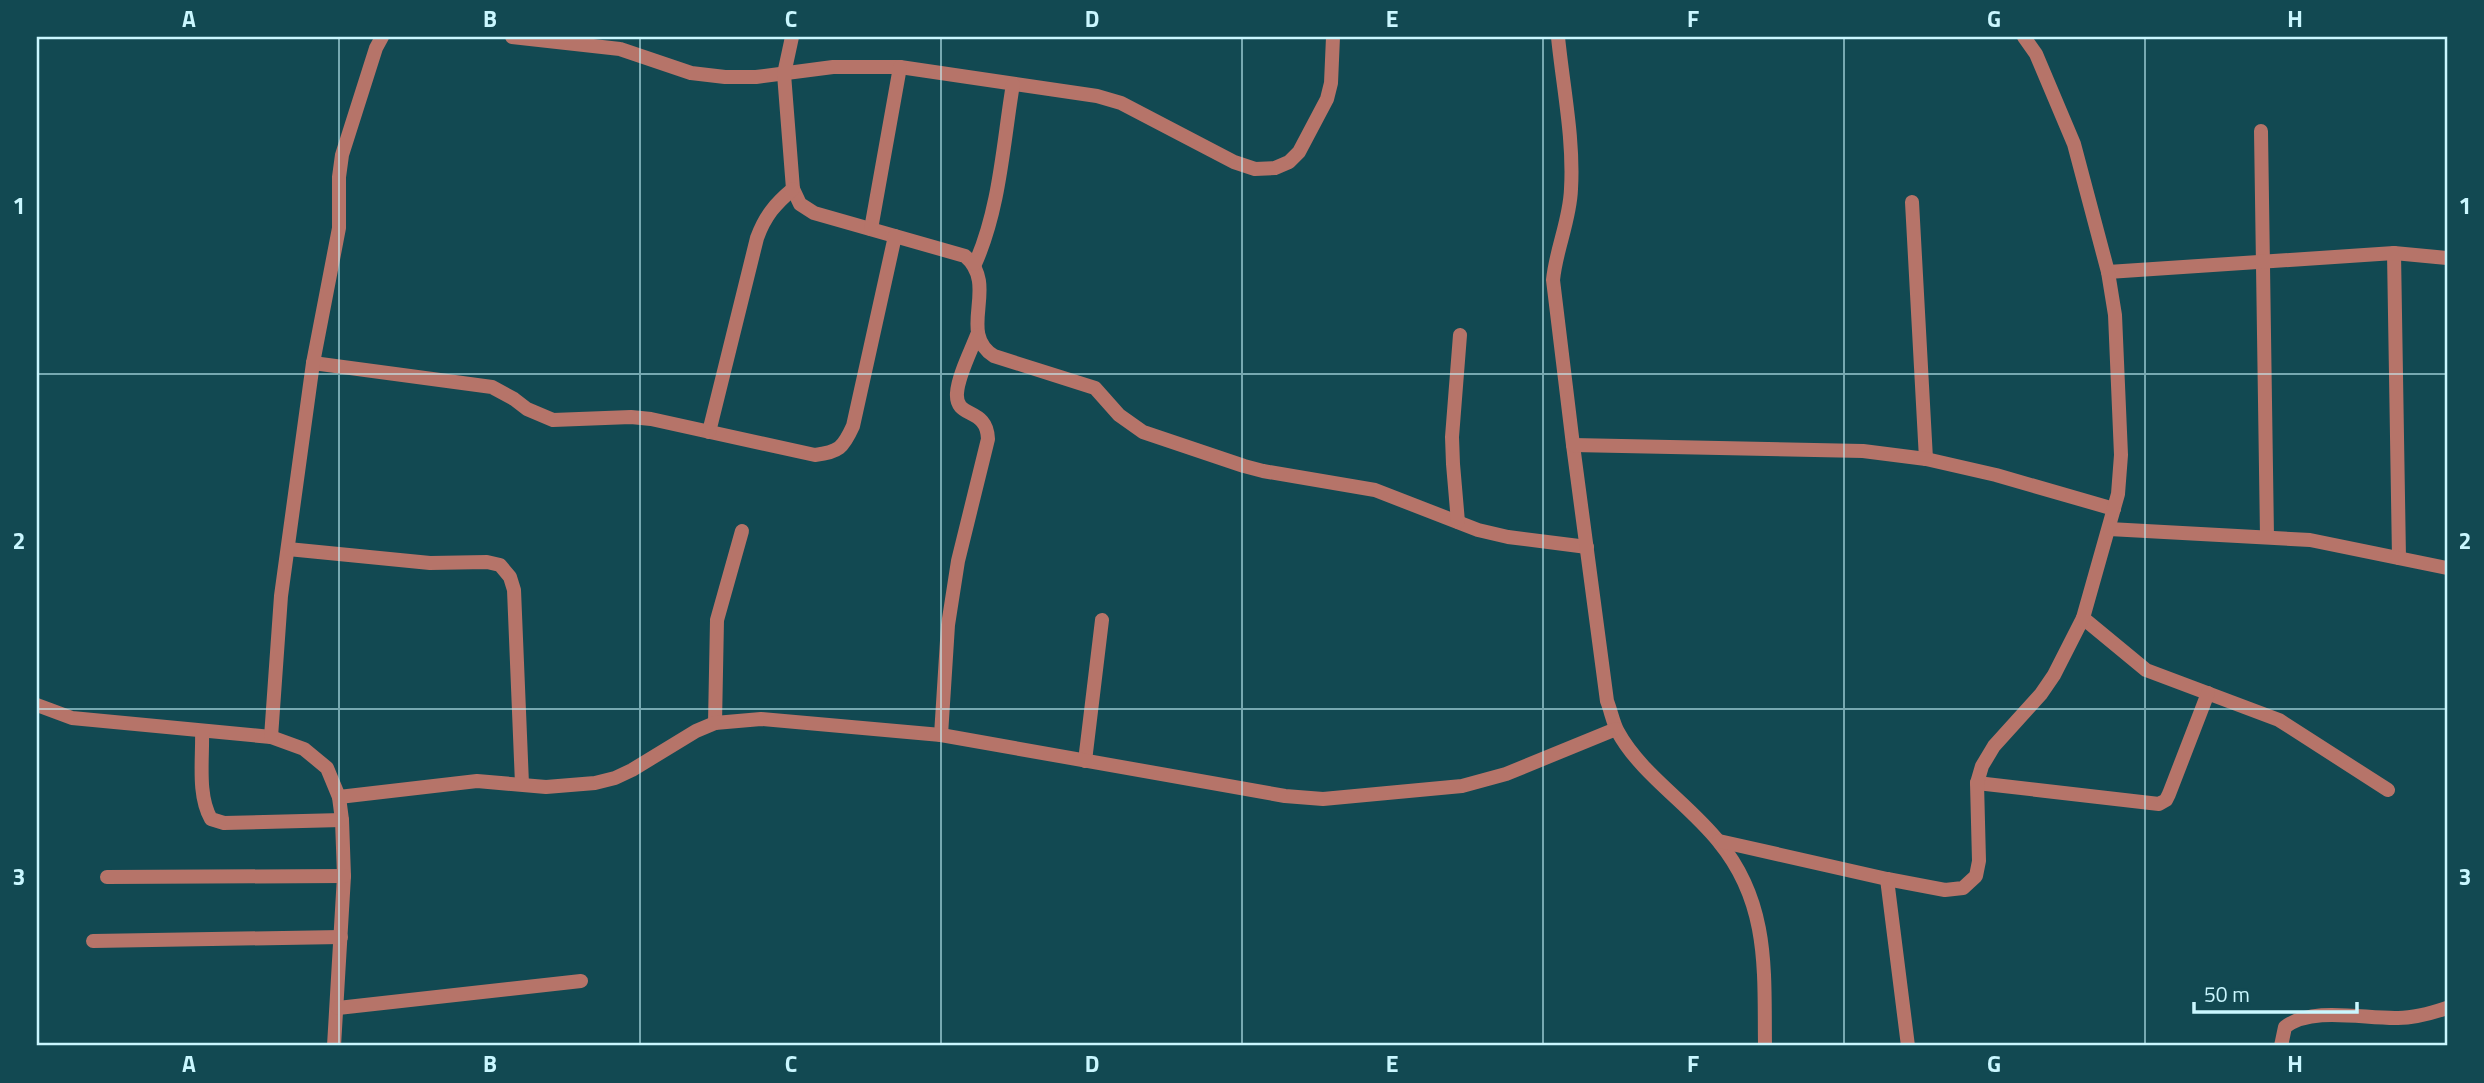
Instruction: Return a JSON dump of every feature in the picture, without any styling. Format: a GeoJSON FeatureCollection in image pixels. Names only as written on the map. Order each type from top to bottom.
{"type":"FeatureCollection","features":[{"type":"Feature","properties":{"kind":"street"},"geometry":{"type":"LineString","coordinates":[[271,737],[281,597],[313,363],[339,228],[338,177],[342,155],[376,48],[382,37]]}},
{"type":"Feature","properties":{"kind":"street"},"geometry":{"type":"LineString","coordinates":[[512,37],[620,49],[691,73],[725,77],[756,77],[864,66],[900,67],[1097,96],[1121,103],[1234,162],[1255,169],[1275,168],[1289,162],[1299,152],[1327,99],[1331,83],[1333,37]]}},
{"type":"Feature","properties":{"kind":"street"},"geometry":{"type":"LineString","coordinates":[[792,37],[783,74],[793,189],[800,204],[814,213],[965,256],[975,264],[980,276],[977,335],[957,391],[958,403],[965,411],[982,419],[988,428],[988,439],[958,561],[948,625],[942,735]]}},
{"type":"Feature","properties":{"kind":"street"},"geometry":{"type":"LineString","coordinates":[[1558,37],[1572,164],[1569,209],[1555,261],[1553,280],[1607,701],[1616,729],[1628,748],[1719,841],[1749,891],[1759,921],[1763,954],[1765,1046]]}},
{"type":"Feature","properties":{"kind":"street"},"geometry":{"type":"LineString","coordinates":[[1719,841],[1944,890],[1963,888],[1976,876],[1979,861],[1977,783],[1982,766],[1994,746],[2041,694],[2054,675],[2083,618],[2114,509],[2121,455],[2115,316],[2108,272],[2074,144],[2036,54],[2024,37]]}},
{"type":"Feature","properties":{"kind":"street"},"geometry":{"type":"LineString","coordinates":[[871,229],[900,67]]}},
{"type":"Feature","properties":{"kind":"street"},"geometry":{"type":"LineString","coordinates":[[975,264],[986,238],[994,206],[1013,83]]}},
{"type":"Feature","properties":{"kind":"street"},"geometry":{"type":"LineString","coordinates":[[2261,131],[2267,537]]}},
{"type":"Feature","properties":{"kind":"street"},"geometry":{"type":"LineString","coordinates":[[709,432],[757,238],[764,218],[774,205],[793,189]]}},
{"type":"Feature","properties":{"kind":"street"},"geometry":{"type":"LineString","coordinates":[[1912,202],[1926,459]]}},
{"type":"Feature","properties":{"kind":"street"},"geometry":{"type":"LineString","coordinates":[[313,363],[492,387],[514,398],[527,410],[553,420],[631,417],[815,455],[832,453],[845,444],[853,426],[895,236]]}},
{"type":"Feature","properties":{"kind":"street"},"geometry":{"type":"LineString","coordinates":[[2108,272],[2394,253],[2447,258]]}},
{"type":"Feature","properties":{"kind":"street"},"geometry":{"type":"LineString","coordinates":[[2394,253],[2399,558]]}},
{"type":"Feature","properties":{"kind":"street"},"geometry":{"type":"LineString","coordinates":[[977,335],[983,349],[994,356],[1095,388],[1119,415],[1143,432],[1263,471],[1375,490],[1478,530],[1508,537],[1587,547]]}},
{"type":"Feature","properties":{"kind":"street"},"geometry":{"type":"LineString","coordinates":[[1458,522],[1452,437],[1460,335]]}},
{"type":"Feature","properties":{"kind":"street"},"geometry":{"type":"LineString","coordinates":[[1573,445],[1863,451],[1926,459],[1996,475],[2114,509]]}},
{"type":"Feature","properties":{"kind":"street"},"geometry":{"type":"LineString","coordinates":[[2109,529],[2310,540],[2447,568]]}},
{"type":"Feature","properties":{"kind":"street"},"geometry":{"type":"LineString","coordinates":[[715,723],[716,620],[742,531]]}},
{"type":"Feature","properties":{"kind":"street"},"geometry":{"type":"LineString","coordinates":[[288,549],[430,563],[487,562],[500,565],[510,577],[514,590],[522,784]]}},
{"type":"Feature","properties":{"kind":"street"},"geometry":{"type":"LineString","coordinates":[[2083,618],[2146,670],[2279,720],[2388,790]]}},
{"type":"Feature","properties":{"kind":"street"},"geometry":{"type":"LineString","coordinates":[[1085,761],[1102,620]]}},
{"type":"Feature","properties":{"kind":"street"},"geometry":{"type":"LineString","coordinates":[[1977,783],[2158,804],[2166,800],[2169,794],[2208,693]]}},
{"type":"Feature","properties":{"kind":"street"},"geometry":{"type":"LineString","coordinates":[[37,705],[72,718],[271,737],[304,748],[327,768],[339,797],[344,876],[334,1046]]}},
{"type":"Feature","properties":{"kind":"street"},"geometry":{"type":"LineString","coordinates":[[339,797],[477,781],[546,787],[594,783],[615,778],[715,723],[761,719],[942,735],[1285,796],[1323,799],[1462,786],[1506,774],[1616,729]]}},
{"type":"Feature","properties":{"kind":"street"},"geometry":{"type":"LineString","coordinates":[[202,731],[204,799],[211,820],[224,823],[342,820]]}},
{"type":"Feature","properties":{"kind":"street"},"geometry":{"type":"LineString","coordinates":[[107,877],[344,876]]}},
{"type":"Feature","properties":{"kind":"street"},"geometry":{"type":"LineString","coordinates":[[1887,879],[1908,1046]]}},
{"type":"Feature","properties":{"kind":"street"},"geometry":{"type":"LineString","coordinates":[[93,942],[341,937]]}},
{"type":"Feature","properties":{"kind":"street"},"geometry":{"type":"LineString","coordinates":[[338,1007],[581,981]]}},
{"type":"Feature","properties":{"kind":"street"},"geometry":{"type":"LineString","coordinates":[[2281,1046],[2285,1027],[2295,1019],[2310,1016],[2400,1018],[2447,1008]]}}]}
